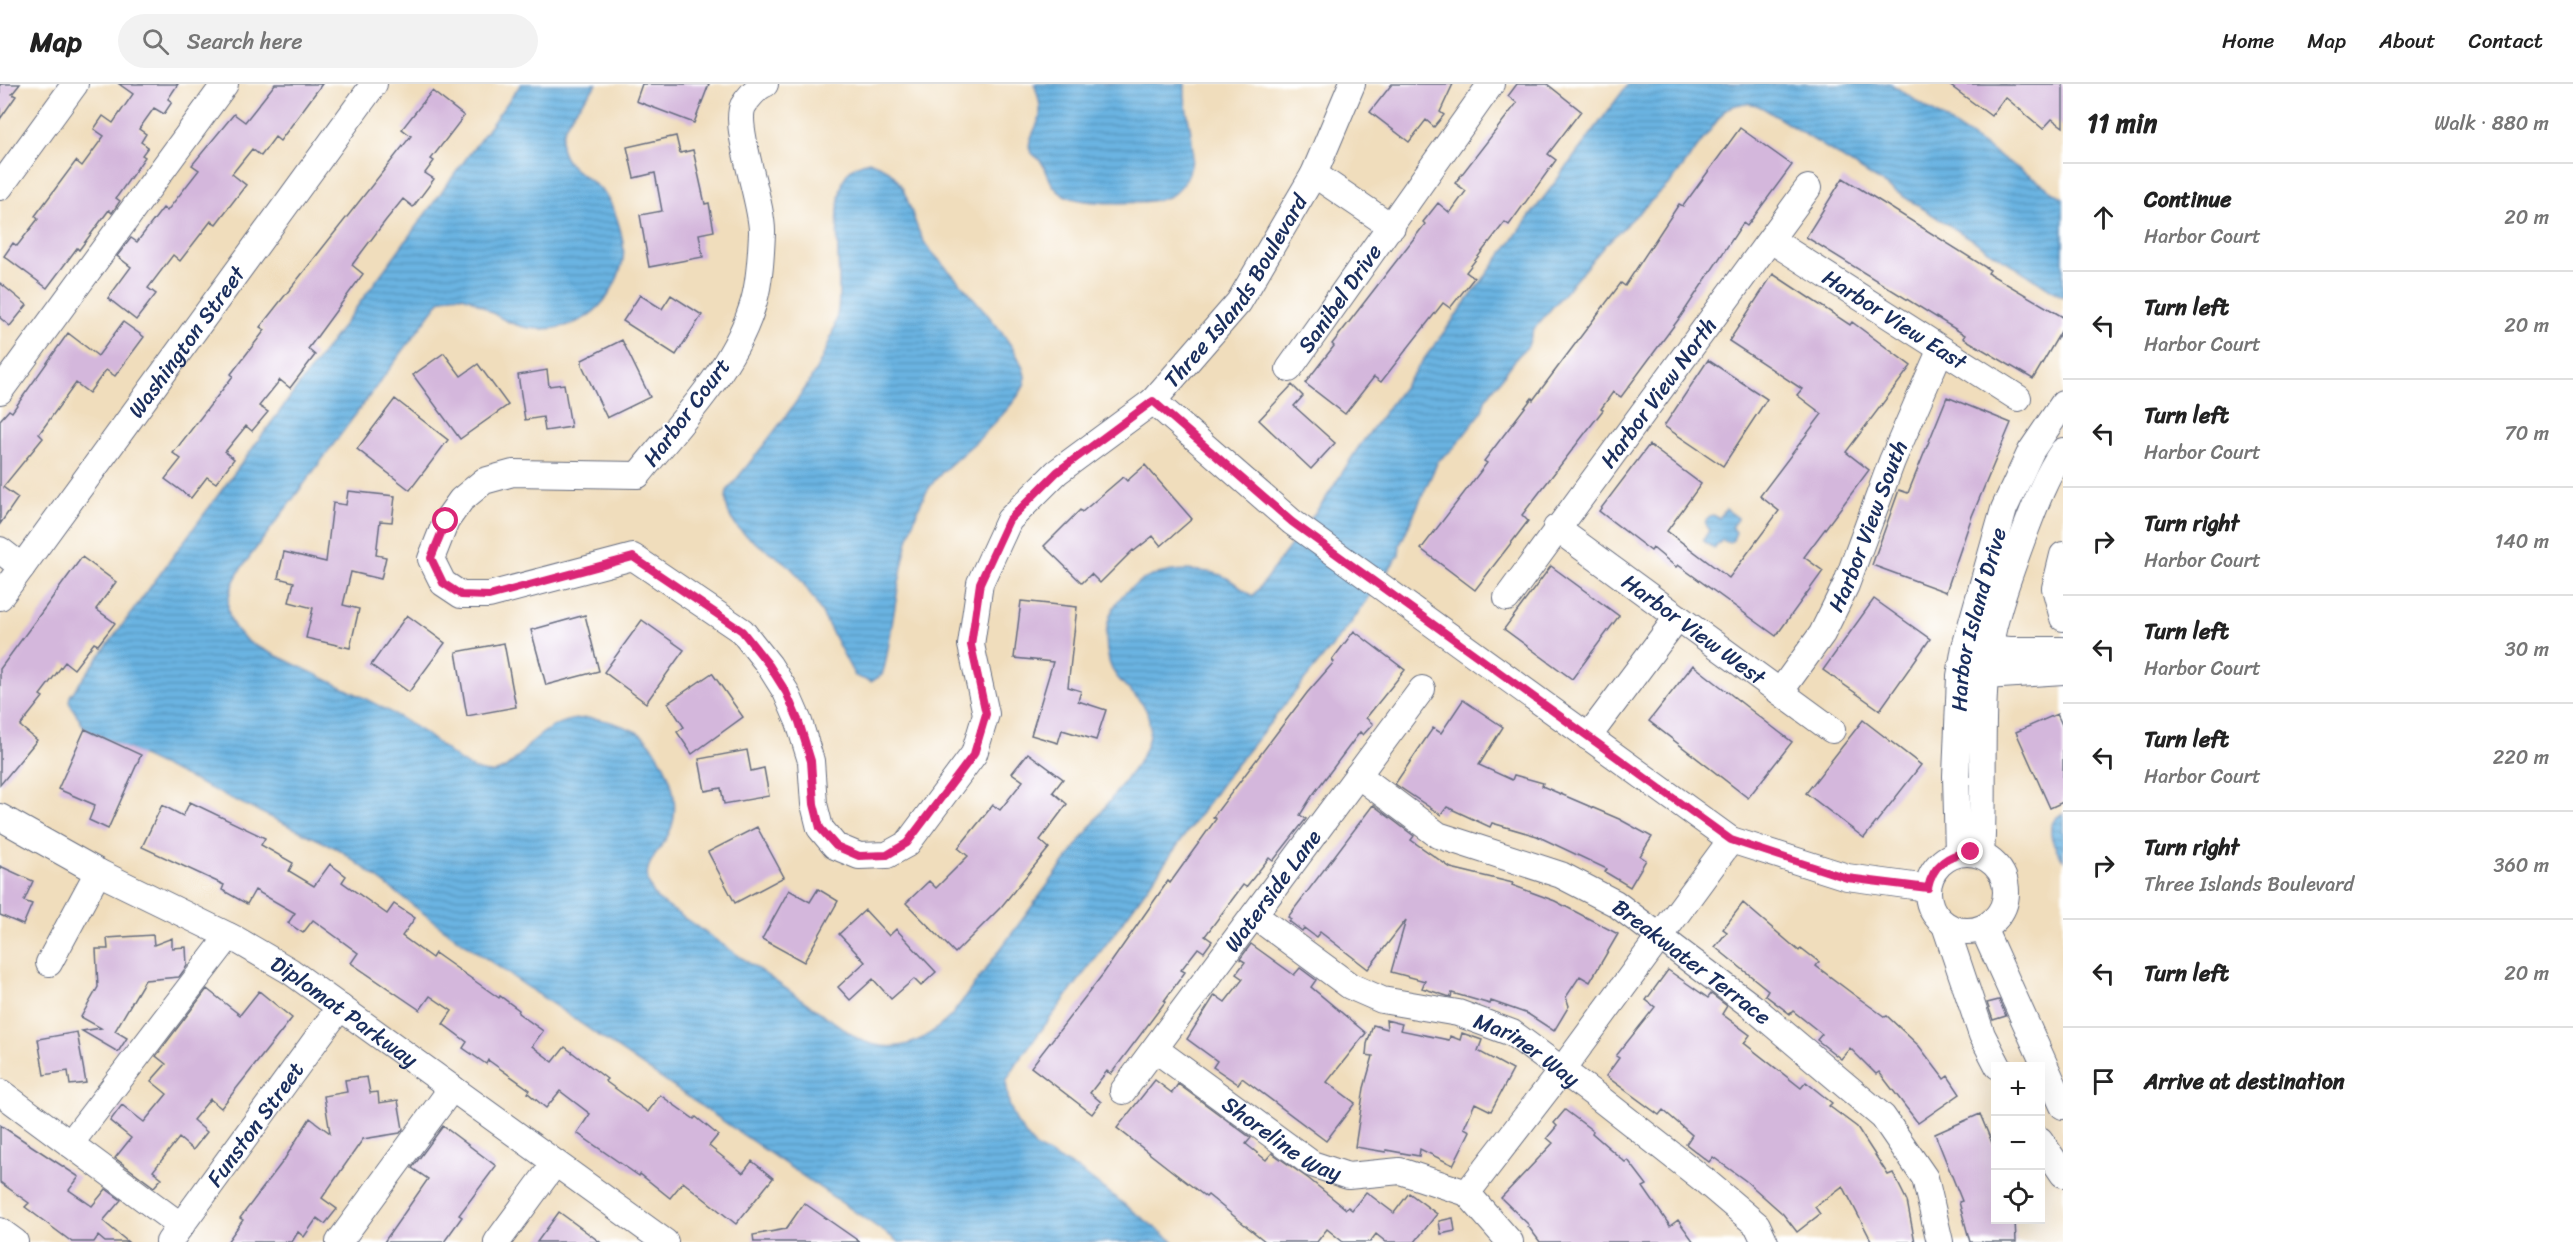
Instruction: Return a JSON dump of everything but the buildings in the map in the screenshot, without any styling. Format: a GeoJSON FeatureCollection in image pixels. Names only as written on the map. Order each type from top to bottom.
{"type":"FeatureCollection","features":[{"type":"Feature","properties":{"kind":"street"},"geometry":{"type":"LineString","coordinates":[[0,187],[75,84]]}},
{"type":"Feature","properties":{"kind":"street"},"geometry":{"type":"LineString","coordinates":[[0,391],[225,84]]}},
{"type":"Feature","properties":{"kind":"street","name":"Washington Street"},"geometry":{"type":"LineString","coordinates":[[0,597],[374,84]]}},
{"type":"Feature","properties":{"kind":"street","name":"Harbor Court"},"geometry":{"type":"LineString","coordinates":[[765,84],[759,86],[742,107],[742,130],[754,179],[762,230],[754,301],[727,364],[638,475],[513,473],[484,481],[461,500],[446,521],[431,558],[443,583],[461,595],[489,596],[633,557],[742,631],[769,665],[786,692],[799,722],[811,761],[814,804],[820,828],[836,846],[859,856],[887,855],[907,843],[974,754],[986,714],[971,645],[980,583],[1009,520],[1057,472],[1153,401]]}},
{"type":"Feature","properties":{"kind":"street","name":"Three Islands Boulevard"},"geometry":{"type":"LineString","coordinates":[[1352,84],[1314,174],[1239,302],[1153,401],[1292,522],[1731,840],[1847,878],[1928,888]]}},
{"type":"Feature","properties":{"kind":"street","name":"Sanibel Drive"},"geometry":{"type":"LineString","coordinates":[[1289,369],[1392,227],[1491,84]]}},
{"type":"Feature","properties":{"kind":"street","name":"Sanibel Drive"},"geometry":{"type":"LineString","coordinates":[[1314,174],[1392,227]]}},
{"type":"Feature","properties":{"kind":"street","name":"Harbor View North"},"geometry":{"type":"LineString","coordinates":[[1506,598],[1808,188]]}},
{"type":"Feature","properties":{"kind":"street","name":"Harbor View East"},"geometry":{"type":"LineString","coordinates":[[1771,240],[1940,351],[2018,398]]}},
{"type":"Feature","properties":{"kind":"street","name":"Harbor View South"},"geometry":{"type":"LineString","coordinates":[[1780,692],[1822,634],[1846,585],[1892,461],[1940,351]]}},
{"type":"Feature","properties":{"kind":"street","name":"Harbor Island Drive"},"geometry":{"type":"LineString","coordinates":[[1970,854],[1981,775],[1985,677],[1977,648],[2004,509],[2031,451],[2063,404]]}},
{"type":"Feature","properties":{"kind":"street","name":"Harbor Island Drive"},"geometry":{"type":"LineString","coordinates":[[1970,854],[1956,776],[1960,676],[1977,648],[2004,589],[2033,509],[2061,454]]}},
{"type":"Feature","properties":{"kind":"street","name":"Harbor View West"},"geometry":{"type":"LineString","coordinates":[[1556,528],[1832,730]]}},
{"type":"Feature","properties":{"kind":"street"},"geometry":{"type":"LineString","coordinates":[[0,550],[22,567]]}},
{"type":"Feature","properties":{"kind":"street"},"geometry":{"type":"LineString","coordinates":[[2063,555],[2055,588],[2063,618]]}},
{"type":"Feature","properties":{"kind":"street"},"geometry":{"type":"LineString","coordinates":[[1588,737],[1677,618]]}},
{"type":"Feature","properties":{"kind":"street"},"geometry":{"type":"LineString","coordinates":[[1977,648],[2063,650]]}},
{"type":"Feature","properties":{"kind":"street"},"geometry":{"type":"LineString","coordinates":[[1960,676],[1985,677],[2063,671]]}},
{"type":"Feature","properties":{"kind":"street","name":"Waterside Lane"},"geometry":{"type":"LineString","coordinates":[[1123,1091],[1422,689]]}},
{"type":"Feature","properties":{"kind":"street","name":"Breakwater Terrace"},"geometry":{"type":"LineString","coordinates":[[1358,775],[1438,834],[1561,875],[1615,903],[1754,1008],[1883,1117],[1925,1178],[1940,1242]]}},
{"type":"Feature","properties":{"kind":"street","name":"Diplomat Parkway"},"geometry":{"type":"LineString","coordinates":[[0,818],[98,872],[229,936],[290,971],[555,1163],[648,1237]]}},
{"type":"Feature","properties":{"kind":"street"},"geometry":{"type":"LineString","coordinates":[[1509,1242],[1467,1193],[1562,1070],[1731,840]]}},
{"type":"Feature","properties":{"kind":"street"},"geometry":{"type":"LineString","coordinates":[[1945,925],[1964,931],[1983,928],[1994,921],[2002,910],[2006,898],[2006,885],[2002,873],[1994,862],[1970,854],[1947,858],[1930,876],[1928,888],[1931,909],[1945,925],[1982,1035],[1996,1062]]}},
{"type":"Feature","properties":{"kind":"street"},"geometry":{"type":"LineString","coordinates":[[49,963],[98,872]]}},
{"type":"Feature","properties":{"kind":"street","name":"Mariner Way"},"geometry":{"type":"LineString","coordinates":[[1254,915],[1350,986],[1382,1000],[1458,1013],[1512,1033],[1757,1225],[1765,1242]]}},
{"type":"Feature","properties":{"kind":"street"},"geometry":{"type":"LineString","coordinates":[[1983,928],[2063,1106]]}},
{"type":"Feature","properties":{"kind":"street"},"geometry":{"type":"LineString","coordinates":[[70,1144],[229,936]]}},
{"type":"Feature","properties":{"kind":"street","name":"Funston Street"},"geometry":{"type":"LineString","coordinates":[[175,1234],[340,1008]]}},
{"type":"Feature","properties":{"kind":"street","name":"Shoreline Way"},"geometry":{"type":"LineString","coordinates":[[1155,1049],[1312,1164],[1348,1176],[1400,1171],[1467,1193]]}},
{"type":"Feature","properties":{"kind":"street"},"geometry":{"type":"LineString","coordinates":[[339,1242],[452,1088]]}},
{"type":"Feature","properties":{"kind":"street"},"geometry":{"type":"LineString","coordinates":[[0,1092],[70,1144],[175,1234]]}},
{"type":"Feature","properties":{"kind":"street"},"geometry":{"type":"LineString","coordinates":[[2045,1147],[2063,1174]]}},
{"type":"Feature","properties":{"kind":"street"},"geometry":{"type":"LineString","coordinates":[[497,1242],[555,1163]]}},
{"type":"Feature","properties":{"kind":"street"},"geometry":{"type":"LineString","coordinates":[[0,1231],[15,1242]]}},
{"type":"Feature","properties":{"kind":"water"},"geometry":{"type":"Polygon","coordinates":[[[521,84],[597,84],[565,126],[561,142],[562,151],[570,165],[603,192],[616,216],[624,249],[620,269],[609,294],[587,316],[574,323],[545,329],[515,324],[467,297],[459,295],[440,301],[240,570],[230,590],[228,609],[230,618],[234,627],[250,643],[385,709],[427,735],[466,765],[483,772],[492,773],[503,769],[537,737],[568,721],[590,718],[602,720],[642,735],[661,760],[673,790],[673,822],[664,842],[653,858],[647,876],[657,899],[860,1040],[886,1047],[909,1044],[920,1039],[951,1016],[1140,760],[1149,737],[1150,725],[1147,712],[1116,676],[1109,661],[1106,637],[1110,616],[1119,599],[1133,586],[1150,577],[1192,570],[1220,575],[1253,596],[1326,498],[1358,448],[1628,84],[1891,84],[2063,198],[2063,297],[1763,108],[1754,104],[1745,104],[1726,109],[1673,180],[1605,245],[1533,330],[1528,346],[1485,400],[1482,412],[1453,449],[1438,461],[1400,545],[1399,555],[1351,623],[1228,775],[1116,931],[1018,1061],[1006,1081],[1009,1104],[1017,1123],[1035,1147],[1080,1171],[1174,1242],[899,1242],[452,935],[340,850],[85,729],[69,702],[70,696],[521,84]]]}},
{"type":"Feature","properties":{"kind":"water"},"geometry":{"type":"Polygon","coordinates":[[[1034,84],[1185,84],[1193,155],[1186,179],[1172,195],[1147,201],[1116,203],[1085,201],[1062,194],[1055,188],[1042,163],[1030,150],[1030,142],[1040,115],[1039,99],[1034,84]]]}},
{"type":"Feature","properties":{"kind":"water"},"geometry":{"type":"Polygon","coordinates":[[[869,161],[884,168],[895,177],[906,197],[924,242],[1003,334],[1023,369],[1025,382],[1006,411],[944,471],[926,493],[911,530],[905,553],[885,665],[882,675],[871,682],[855,676],[819,608],[797,574],[737,527],[726,505],[727,491],[793,406],[822,358],[832,334],[839,296],[837,237],[839,198],[849,171],[858,164],[869,161]]]}},
{"type":"Feature","properties":{"kind":"water"},"geometry":{"type":"Polygon","coordinates":[[[1726,509],[1738,518],[1731,527],[1736,532],[1733,540],[1729,543],[1722,540],[1714,549],[1703,540],[1709,531],[1705,524],[1706,520],[1713,515],[1719,518],[1726,509]]]}},
{"type":"Feature","properties":{"kind":"water"},"geometry":{"type":"Polygon","coordinates":[[[2063,813],[2063,859],[2055,847],[2051,829],[2053,823],[2063,813]]]}},
{"type":"Feature","properties":{"kind":"route"},"geometry":{"type":"LineString","coordinates":[[446,521],[431,558],[443,583],[461,595],[489,596],[633,557],[742,631],[769,665],[786,692],[799,722],[811,761],[814,804],[820,828],[836,846],[859,856],[887,855],[907,843],[974,754],[986,714],[971,645],[980,583],[1009,520],[1057,472],[1153,401],[1292,522],[1731,840],[1847,878],[1928,888],[1930,876],[1937,866],[1958,853],[1971,852]]}}]}
